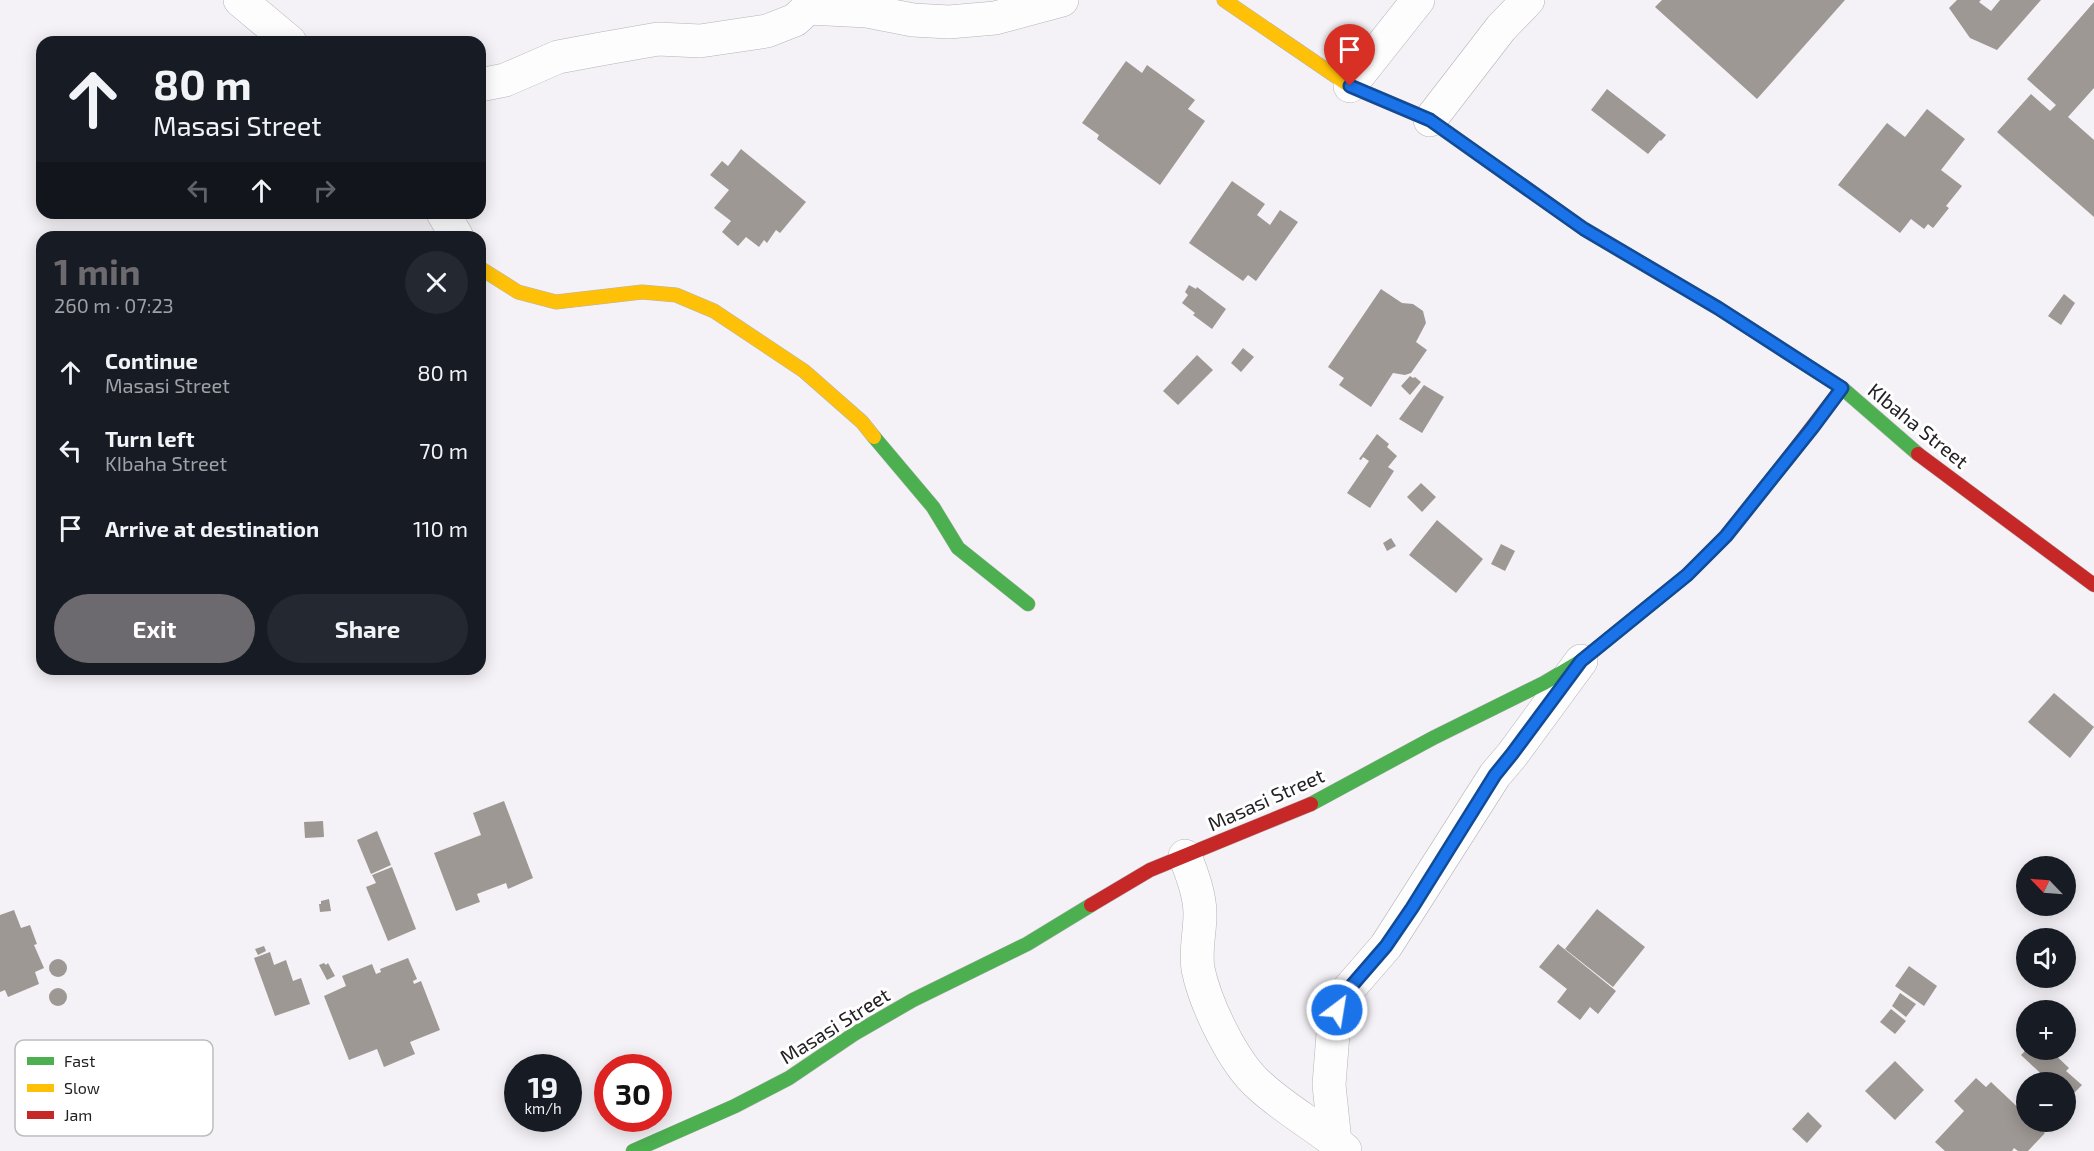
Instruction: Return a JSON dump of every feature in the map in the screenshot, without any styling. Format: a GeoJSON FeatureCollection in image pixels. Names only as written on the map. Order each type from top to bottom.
{"type":"FeatureCollection","features":[{"type":"Feature","properties":{"kind":"street"},"geometry":{"type":"LineString","coordinates":[[240,0],[283,36]]}},
{"type":"Feature","properties":{"kind":"street"},"geometry":{"type":"LineString","coordinates":[[486,84],[505,80],[558,57],[590,51],[658,39],[700,41],[767,32],[795,20],[811,4],[914,20],[948,22],[996,18],[1062,0]]}},
{"type":"Feature","properties":{"kind":"street","name":"KIbaha Street"},"geometry":{"type":"LineString","coordinates":[[1224,0],[1350,86],[1430,120],[1584,229],[1718,308],[1842,388],[1934,466],[2094,585]]}},
{"type":"Feature","properties":{"kind":"street"},"geometry":{"type":"LineString","coordinates":[[1350,86],[1418,0]]}},
{"type":"Feature","properties":{"kind":"street"},"geometry":{"type":"LineString","coordinates":[[1430,120],[1501,28],[1528,0]]}},
{"type":"Feature","properties":{"kind":"street"},"geometry":{"type":"LineString","coordinates":[[486,272],[518,292],[556,302],[642,292],[676,295],[714,311],[804,371],[862,422],[933,507],[958,549],[1028,604]]}},
{"type":"Feature","properties":{"kind":"street","name":"Masasi Street"},"geometry":{"type":"LineString","coordinates":[[633,1151],[789,1078],[854,1034],[913,1000],[1027,944],[1150,870],[1322,799],[1433,738],[1544,683],[1581,661],[1687,575],[1726,536],[1842,388]]}},
{"type":"Feature","properties":{"kind":"street"},"geometry":{"type":"LineString","coordinates":[[1341,1146],[1329,1085],[1334,1021],[1341,998],[1386,946],[1495,775],[1581,661]]}},
{"type":"Feature","properties":{"kind":"street"},"geometry":{"type":"LineString","coordinates":[[1185,856],[1199,902],[1197,946],[1199,971],[1224,1035],[1243,1068],[1261,1088],[1341,1146]]}},
{"type":"Feature","properties":{"kind":"building"},"geometry":{"type":"Polygon","coordinates":[[[1662,0],[1845,0],[1757,99],[1655,7],[1662,0]]]}},
{"type":"Feature","properties":{"kind":"building"},"geometry":{"type":"Polygon","coordinates":[[[1957,0],[1981,0],[1979,2],[1991,11],[2000,0],[2041,0],[1997,50],[1970,38],[1949,8],[1957,0]]]}},
{"type":"Feature","properties":{"kind":"building"},"geometry":{"type":"Polygon","coordinates":[[[2094,2],[2094,88],[2068,117],[2094,140],[2094,217],[1997,132],[2031,94],[2050,111],[2056,105],[2027,79],[2094,2]]]}},
{"type":"Feature","properties":{"kind":"building"},"geometry":{"type":"Polygon","coordinates":[[[1126,61],[1142,73],[1147,65],[1195,100],[1188,109],[1205,121],[1160,185],[1097,139],[1099,135],[1082,123],[1126,61]]]}},
{"type":"Feature","properties":{"kind":"building"},"geometry":{"type":"Polygon","coordinates":[[[1607,89],[1666,135],[1648,154],[1591,110],[1607,89]]]}},
{"type":"Feature","properties":{"kind":"building"},"geometry":{"type":"Polygon","coordinates":[[[1927,109],[1965,139],[1941,170],[1962,186],[1946,206],[1949,208],[1933,228],[1928,224],[1924,229],[1911,219],[1900,233],[1838,185],[1887,123],[1905,137],[1927,109]]]}},
{"type":"Feature","properties":{"kind":"building"},"geometry":{"type":"Polygon","coordinates":[[[741,149],[806,202],[780,233],[776,230],[767,243],[764,240],[759,247],[746,237],[738,246],[722,232],[731,221],[714,208],[729,190],[710,175],[722,161],[728,166],[741,149]]]}},
{"type":"Feature","properties":{"kind":"building"},"geometry":{"type":"Polygon","coordinates":[[[1232,181],[1265,204],[1257,215],[1270,225],[1280,210],[1298,222],[1256,281],[1248,275],[1243,281],[1189,243],[1232,181]]]}},
{"type":"Feature","properties":{"kind":"building"},"geometry":{"type":"Polygon","coordinates":[[[1189,285],[1196,289],[1197,287],[1226,309],[1212,329],[1193,315],[1195,313],[1182,303],[1188,295],[1185,292],[1189,285]]]}},
{"type":"Feature","properties":{"kind":"building"},"geometry":{"type":"Polygon","coordinates":[[[1381,289],[1402,303],[1413,304],[1423,311],[1426,323],[1416,342],[1427,350],[1411,373],[1405,375],[1393,373],[1371,407],[1339,385],[1344,378],[1328,367],[1381,289]]]}},
{"type":"Feature","properties":{"kind":"building"},"geometry":{"type":"Polygon","coordinates":[[[2064,294],[2075,303],[2061,325],[2048,316],[2064,294]]]}},
{"type":"Feature","properties":{"kind":"building"},"geometry":{"type":"Polygon","coordinates":[[[1243,348],[1254,357],[1241,372],[1231,363],[1243,348]]]}},
{"type":"Feature","properties":{"kind":"building"},"geometry":{"type":"Polygon","coordinates":[[[1197,355],[1213,370],[1178,405],[1163,391],[1197,355]]]}},
{"type":"Feature","properties":{"kind":"building"},"geometry":{"type":"Polygon","coordinates":[[[1410,376],[1421,382],[1410,395],[1401,386],[1410,376]]]}},
{"type":"Feature","properties":{"kind":"building"},"geometry":{"type":"Polygon","coordinates":[[[1424,385],[1444,397],[1422,433],[1399,419],[1424,385]]]}},
{"type":"Feature","properties":{"kind":"building"},"geometry":{"type":"Polygon","coordinates":[[[1377,434],[1389,444],[1387,447],[1397,456],[1388,467],[1394,471],[1370,508],[1347,493],[1369,461],[1363,457],[1359,459],[1377,434]]]}},
{"type":"Feature","properties":{"kind":"building"},"geometry":{"type":"Polygon","coordinates":[[[1421,483],[1436,497],[1422,512],[1407,497],[1421,483]]]}},
{"type":"Feature","properties":{"kind":"building"},"geometry":{"type":"Polygon","coordinates":[[[1437,520],[1483,559],[1456,593],[1409,555],[1437,520]]]}},
{"type":"Feature","properties":{"kind":"building"},"geometry":{"type":"Polygon","coordinates":[[[1391,538],[1396,546],[1387,551],[1383,543],[1391,538]]]}},
{"type":"Feature","properties":{"kind":"building"},"geometry":{"type":"Polygon","coordinates":[[[1501,544],[1515,551],[1505,571],[1491,564],[1501,544]]]}},
{"type":"Feature","properties":{"kind":"building"},"geometry":{"type":"Polygon","coordinates":[[[2054,693],[2094,727],[2070,758],[2028,722],[2054,693]]]}},
{"type":"Feature","properties":{"kind":"building"},"geometry":{"type":"Polygon","coordinates":[[[504,801],[533,878],[508,889],[506,883],[477,894],[480,902],[456,911],[434,853],[481,835],[473,813],[504,801]]]}},
{"type":"Feature","properties":{"kind":"building"},"geometry":{"type":"Polygon","coordinates":[[[323,821],[324,837],[305,838],[304,822],[323,821]]]}},
{"type":"Feature","properties":{"kind":"building"},"geometry":{"type":"Polygon","coordinates":[[[377,831],[391,865],[371,874],[357,840],[377,831]]]}},
{"type":"Feature","properties":{"kind":"building"},"geometry":{"type":"Polygon","coordinates":[[[392,867],[416,929],[388,941],[366,887],[376,883],[372,875],[392,867]]]}},
{"type":"Feature","properties":{"kind":"building"},"geometry":{"type":"Polygon","coordinates":[[[329,899],[331,911],[320,912],[321,901],[329,899]]]}},
{"type":"Feature","properties":{"kind":"building"},"geometry":{"type":"Polygon","coordinates":[[[1597,909],[1645,947],[1613,987],[1565,949],[1597,909]]]}},
{"type":"Feature","properties":{"kind":"building"},"geometry":{"type":"Polygon","coordinates":[[[14,910],[21,928],[30,925],[37,944],[34,945],[44,968],[35,972],[39,984],[8,997],[5,990],[0,992],[0,915],[14,910]]]}},
{"type":"Feature","properties":{"kind":"building"},"geometry":{"type":"Polygon","coordinates":[[[1558,944],[1616,991],[1598,1014],[1590,1007],[1580,1020],[1557,1002],[1567,989],[1539,967],[1558,944]]]}},
{"type":"Feature","properties":{"kind":"building"},"geometry":{"type":"Polygon","coordinates":[[[264,946],[266,951],[258,955],[255,949],[264,946]]]}},
{"type":"Feature","properties":{"kind":"building"},"geometry":{"type":"Polygon","coordinates":[[[270,952],[274,965],[286,960],[293,981],[301,978],[310,1004],[275,1016],[254,958],[270,952]]]}},
{"type":"Feature","properties":{"kind":"building"},"geometry":{"type":"Polygon","coordinates":[[[408,958],[417,979],[413,981],[414,984],[421,981],[440,1030],[410,1042],[415,1054],[384,1067],[377,1049],[349,1060],[324,996],[346,986],[342,976],[372,964],[376,974],[381,972],[380,969],[408,958]]]}},
{"type":"Feature","properties":{"kind":"building"},"geometry":{"type":"Polygon","coordinates":[[[58,959],[64,962],[67,968],[64,974],[58,977],[52,974],[49,968],[52,962],[58,959]]]}},
{"type":"Feature","properties":{"kind":"building"},"geometry":{"type":"Polygon","coordinates":[[[324,963],[326,965],[328,963],[335,976],[327,980],[319,965],[324,963]]]}},
{"type":"Feature","properties":{"kind":"building"},"geometry":{"type":"Polygon","coordinates":[[[1909,966],[1937,986],[1924,1006],[1895,986],[1909,966]]]}},
{"type":"Feature","properties":{"kind":"building"},"geometry":{"type":"Polygon","coordinates":[[[58,988],[64,991],[67,997],[64,1003],[58,1006],[52,1003],[49,997],[52,991],[58,988]]]}},
{"type":"Feature","properties":{"kind":"building"},"geometry":{"type":"Polygon","coordinates":[[[1900,993],[1916,1004],[1906,1017],[1892,1006],[1900,993]]]}},
{"type":"Feature","properties":{"kind":"building"},"geometry":{"type":"Polygon","coordinates":[[[1891,1009],[1906,1021],[1895,1034],[1880,1022],[1891,1009]]]}},
{"type":"Feature","properties":{"kind":"building"},"geometry":{"type":"Polygon","coordinates":[[[2026,1060],[2061,1060],[2069,1068],[2067,1072],[2039,1072],[2026,1060]]]}},
{"type":"Feature","properties":{"kind":"building"},"geometry":{"type":"Polygon","coordinates":[[[1895,1061],[1924,1090],[1895,1120],[1865,1091],[1895,1061]]]}},
{"type":"Feature","properties":{"kind":"building"},"geometry":{"type":"Polygon","coordinates":[[[1976,1078],[1986,1087],[1991,1082],[2016,1106],[2016,1132],[2045,1133],[2028,1151],[2018,1151],[2014,1148],[2012,1151],[1945,1151],[1935,1142],[1964,1111],[1954,1101],[1976,1078]]]}},
{"type":"Feature","properties":{"kind":"building"},"geometry":{"type":"Polygon","coordinates":[[[2076,1080],[2082,1085],[2076,1091],[2076,1080]]]}},
{"type":"Feature","properties":{"kind":"building"},"geometry":{"type":"Polygon","coordinates":[[[1808,1112],[1822,1126],[1807,1143],[1792,1129],[1808,1112]]]}},
{"type":"Feature","properties":{"kind":"traffic: fast"},"geometry":{"type":"LineString","coordinates":[[1621,251],[1718,308],[1842,388],[1918,454]]}},
{"type":"Feature","properties":{"kind":"traffic: fast"},"geometry":{"type":"LineString","coordinates":[[874,437],[933,507],[958,548],[1028,604]]}},
{"type":"Feature","properties":{"kind":"traffic: fast"},"geometry":{"type":"LineString","coordinates":[[1311,804],[1433,738],[1544,683],[1581,661],[1687,575],[1726,536],[1789,457]]}},
{"type":"Feature","properties":{"kind":"traffic: fast"},"geometry":{"type":"LineString","coordinates":[[633,1151],[735,1106],[789,1078],[854,1034],[913,1000],[1027,944],[1091,905]]}},
{"type":"Feature","properties":{"kind":"traffic: slow"},"geometry":{"type":"LineString","coordinates":[[1224,0],[1350,86],[1430,120],[1584,229],[1621,251]]}},
{"type":"Feature","properties":{"kind":"traffic: slow"},"geometry":{"type":"LineString","coordinates":[[486,272],[518,292],[556,302],[642,292],[676,295],[714,311],[804,371],[862,422],[874,437]]}},
{"type":"Feature","properties":{"kind":"traffic: jam"},"geometry":{"type":"LineString","coordinates":[[1789,457],[1842,388]]}},
{"type":"Feature","properties":{"kind":"traffic: jam"},"geometry":{"type":"LineString","coordinates":[[1918,454],[2094,585]]}},
{"type":"Feature","properties":{"kind":"traffic: jam"},"geometry":{"type":"LineString","coordinates":[[1091,905],[1150,870],[1311,804]]}},
{"type":"Feature","properties":{"kind":"route"},"geometry":{"type":"LineString","coordinates":[[1337,1010],[1341,998],[1386,946],[1412,908],[1495,775],[1581,661],[1687,575],[1726,536],[1842,388],[1718,308],[1584,229],[1430,120],[1350,86]]}}]}
